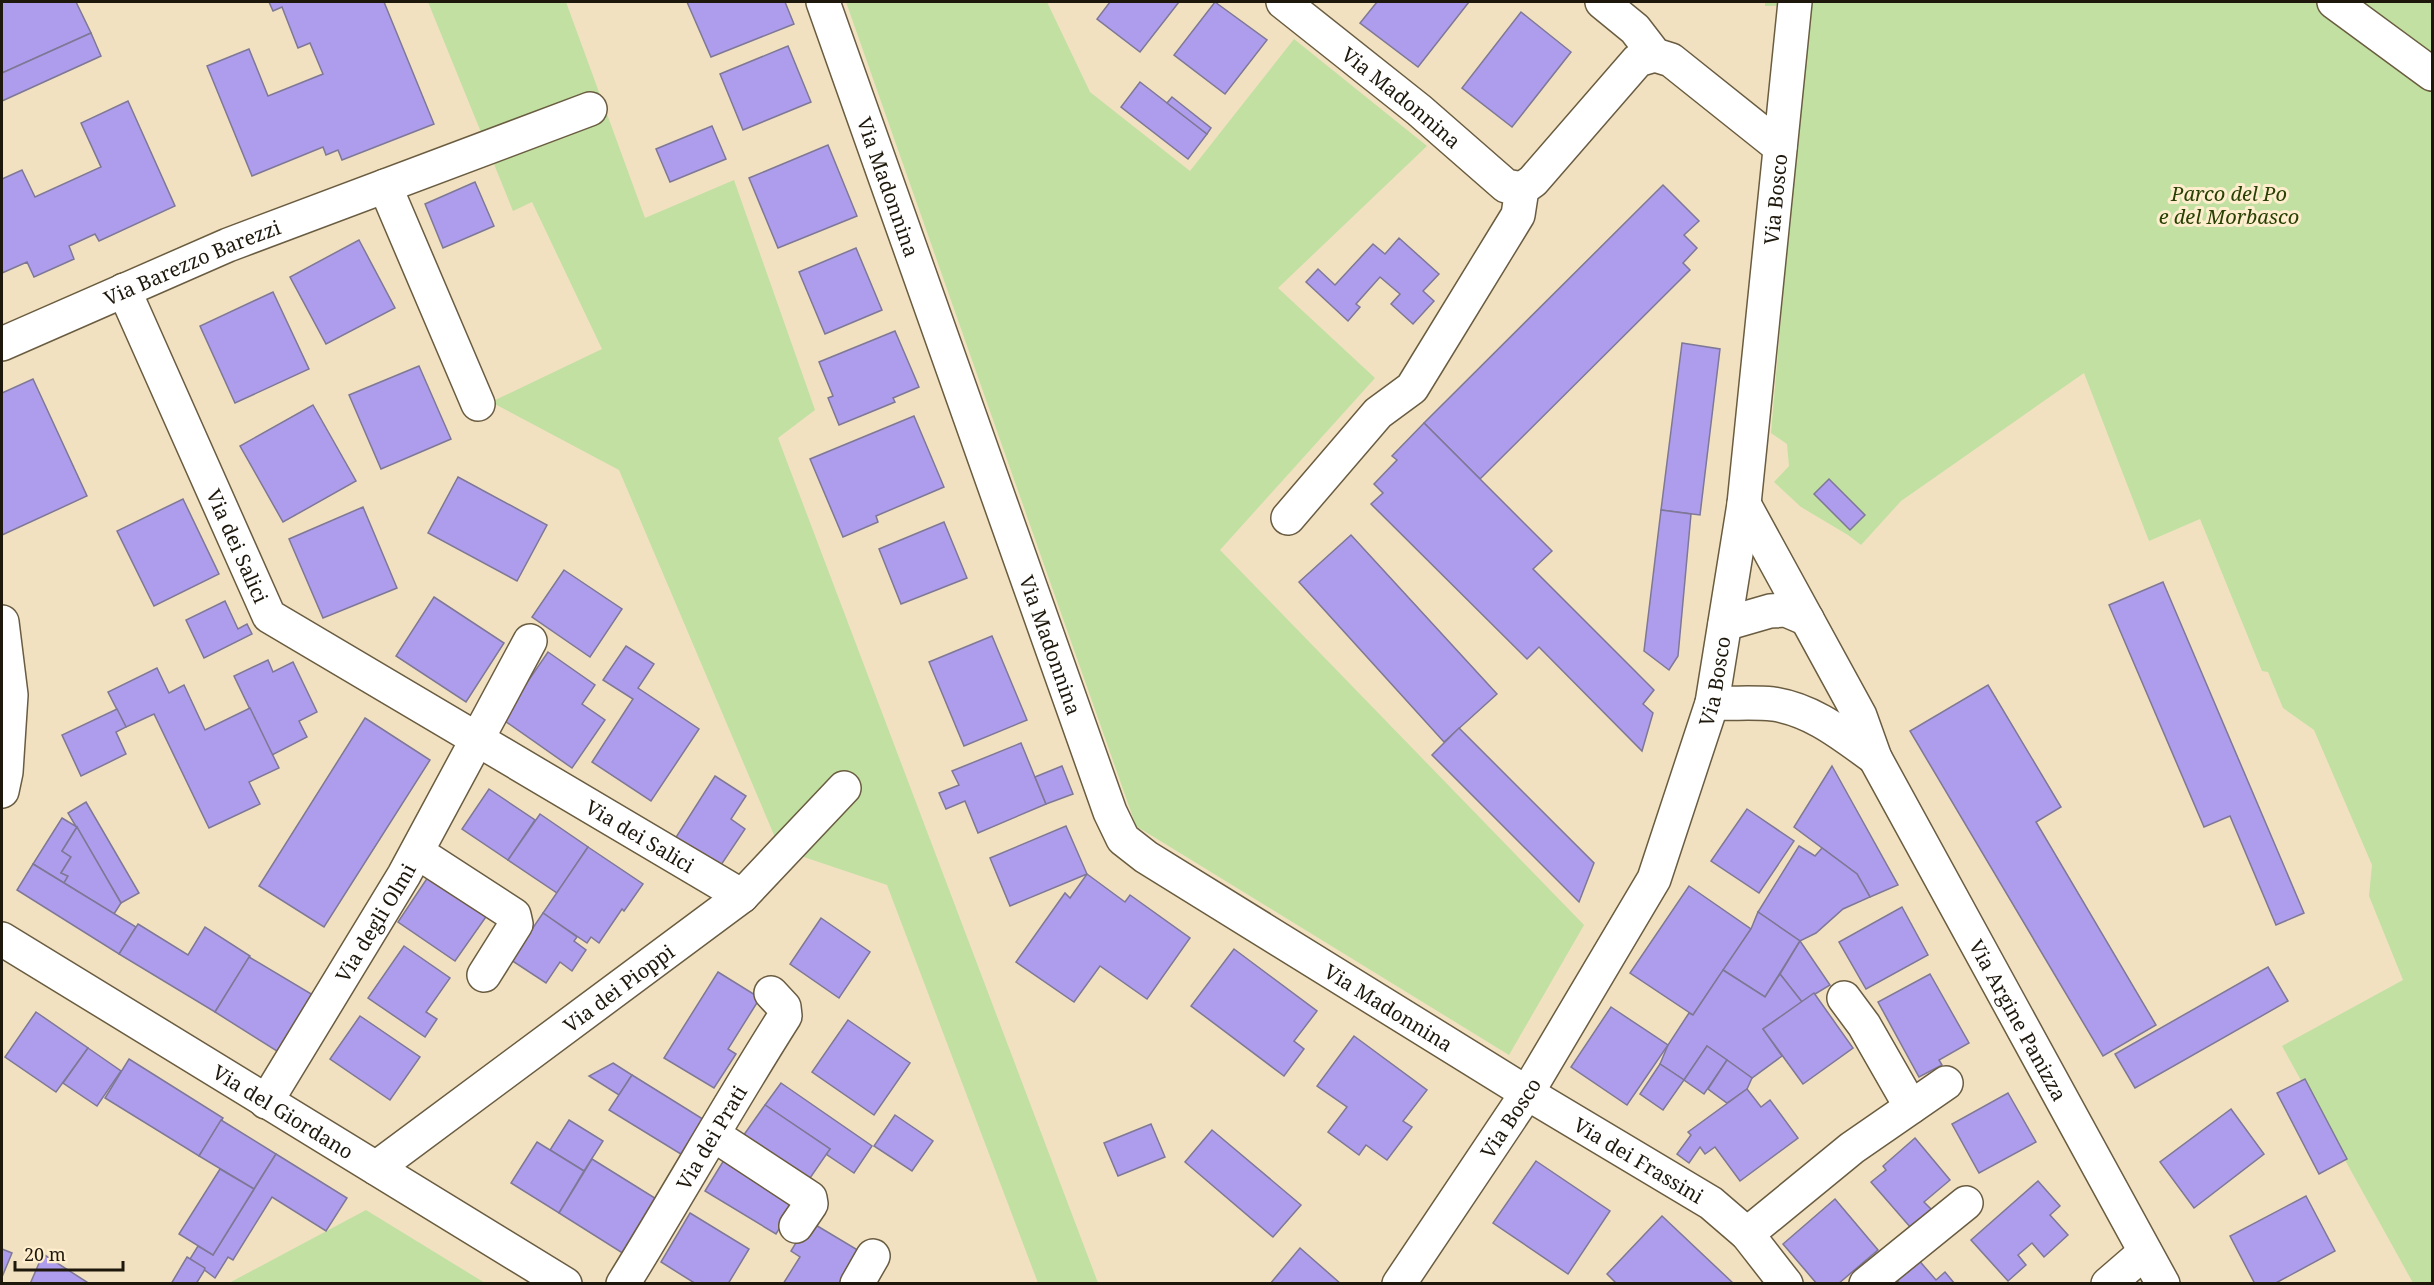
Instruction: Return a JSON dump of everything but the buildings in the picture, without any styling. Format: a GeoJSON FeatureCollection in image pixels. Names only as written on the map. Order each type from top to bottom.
{"type":"FeatureCollection","features":[{"type":"Feature","properties":{"kind":"street","name":"Via Madonnina"},"geometry":{"type":"LineString","coordinates":[[823,2],[1110,812],[1123,838],[1146,857],[1527,1093]]}},
{"type":"Feature","properties":{"kind":"street","name":"Via Madonnina"},"geometry":{"type":"LineString","coordinates":[[1283,2],[1419,110],[1506,186],[1521,189]]}},
{"type":"Feature","properties":{"kind":"street"},"geometry":{"type":"LineString","coordinates":[[1602,2],[1635,29],[1656,55],[1671,60],[1780,147]]}},
{"type":"Feature","properties":{"kind":"street","name":"Via Bosco"},"geometry":{"type":"LineString","coordinates":[[1399,1284],[1527,1093],[1654,879],[1712,703],[1744,504],[1795,2]]}},
{"type":"Feature","properties":{"kind":"street"},"geometry":{"type":"LineString","coordinates":[[2334,2],[2433,74]]}},
{"type":"Feature","properties":{"kind":"street"},"geometry":{"type":"LineString","coordinates":[[1288,518],[1378,413],[1412,388],[1518,215],[1521,189],[1533,181],[1638,60],[1656,55]]}},
{"type":"Feature","properties":{"kind":"street","name":"Via Barezzo Barezzi"},"geometry":{"type":"LineString","coordinates":[[2,344],[228,245],[590,109]]}},
{"type":"Feature","properties":{"kind":"street"},"geometry":{"type":"LineString","coordinates":[[385,186],[478,404]]}},
{"type":"Feature","properties":{"kind":"street","name":"Via dei Salici"},"geometry":{"type":"LineString","coordinates":[[124,290],[269,616],[742,896]]}},
{"type":"Feature","properties":{"kind":"street","name":"Via Argine Panizza"},"geometry":{"type":"LineString","coordinates":[[1744,504],[1860,716],[1875,758],[2163,1284]]}},
{"type":"Feature","properties":{"kind":"street"},"geometry":{"type":"LineString","coordinates":[[1725,624],[1778,610],[1786,610],[1807,619]]}},
{"type":"Feature","properties":{"kind":"street"},"geometry":{"type":"LineString","coordinates":[[2,622],[11,695],[6,772],[2,791]]}},
{"type":"Feature","properties":{"kind":"street"},"geometry":{"type":"LineString","coordinates":[[476,739],[530,641]]}},
{"type":"Feature","properties":{"kind":"street","name":"Via Argine Panizza"},"geometry":{"type":"LineString","coordinates":[[1712,703],[1773,704],[1802,711],[1829,724],[1875,758]]}},
{"type":"Feature","properties":{"kind":"street","name":"Via degli Olmi"},"geometry":{"type":"LineString","coordinates":[[266,1102],[417,852],[476,739]]}},
{"type":"Feature","properties":{"kind":"street","name":"Via dei Pioppi"},"geometry":{"type":"LineString","coordinates":[[376,1168],[742,896],[844,788]]}},
{"type":"Feature","properties":{"kind":"street"},"geometry":{"type":"LineString","coordinates":[[417,852],[514,915],[516,924],[484,975]]}},
{"type":"Feature","properties":{"kind":"street","name":"Via del Giordano"},"geometry":{"type":"LineString","coordinates":[[2,939],[565,1284]]}},
{"type":"Feature","properties":{"kind":"street","name":"Via dei Prati"},"geometry":{"type":"LineString","coordinates":[[623,1284],[714,1135],[730,1102],[785,1016],[784,1007],[771,993]]}},
{"type":"Feature","properties":{"kind":"street"},"geometry":{"type":"LineString","coordinates":[[1844,998],[1863,1025],[1911,1107]]}},
{"type":"Feature","properties":{"kind":"street"},"geometry":{"type":"LineString","coordinates":[[1747,1234],[1852,1148],[1946,1083]]}},
{"type":"Feature","properties":{"kind":"street","name":"Via dei Frassini"},"geometry":{"type":"LineString","coordinates":[[1527,1093],[1711,1203],[1747,1234],[1786,1284]]}},
{"type":"Feature","properties":{"kind":"street"},"geometry":{"type":"LineString","coordinates":[[714,1135],[810,1198],[811,1204],[796,1226]]}},
{"type":"Feature","properties":{"kind":"street"},"geometry":{"type":"LineString","coordinates":[[1866,1284],[1966,1203]]}},
{"type":"Feature","properties":{"kind":"street"},"geometry":{"type":"LineString","coordinates":[[2108,1284],[2145,1252]]}},
{"type":"Feature","properties":{"kind":"street"},"geometry":{"type":"LineString","coordinates":[[857,1284],[873,1256]]}},
{"type":"Feature","properties":{"kind":"green space"},"geometry":{"type":"Polygon","coordinates":[[[428,2],[566,2],[645,218],[734,180],[815,410],[778,438],[1098,1283],[1038,1283],[887,885],[780,849],[619,470],[491,402],[602,349],[532,202],[513,211],[428,2]]]}},
{"type":"Feature","properties":{"kind":"green space"},"geometry":{"type":"Polygon","coordinates":[[[846,2],[1047,2],[1090,92],[1190,171],[1294,39],[1427,146],[1278,288],[1375,378],[1220,550],[1584,925],[1509,1055],[1136,826],[846,2]]]}},
{"type":"Feature","properties":{"kind":"green space","name":"Parco del Po e del Morbasco"},"geometry":{"type":"Polygon","coordinates":[[[1765,2],[2432,2],[2432,1283],[2413,1283],[2282,1046],[2403,980],[2369,896],[2372,865],[2314,730],[2283,708],[2268,672],[2262,671],[2200,519],[2149,541],[2084,373],[1901,501],[1861,545],[1801,507],[1774,482],[1789,466],[1787,444],[1771,433],[1808,5],[1765,6],[1765,2]]]}},
{"type":"Feature","properties":{"kind":"green space"},"geometry":{"type":"Polygon","coordinates":[[[366,1210],[485,1283],[229,1283],[366,1210]]]}}]}
